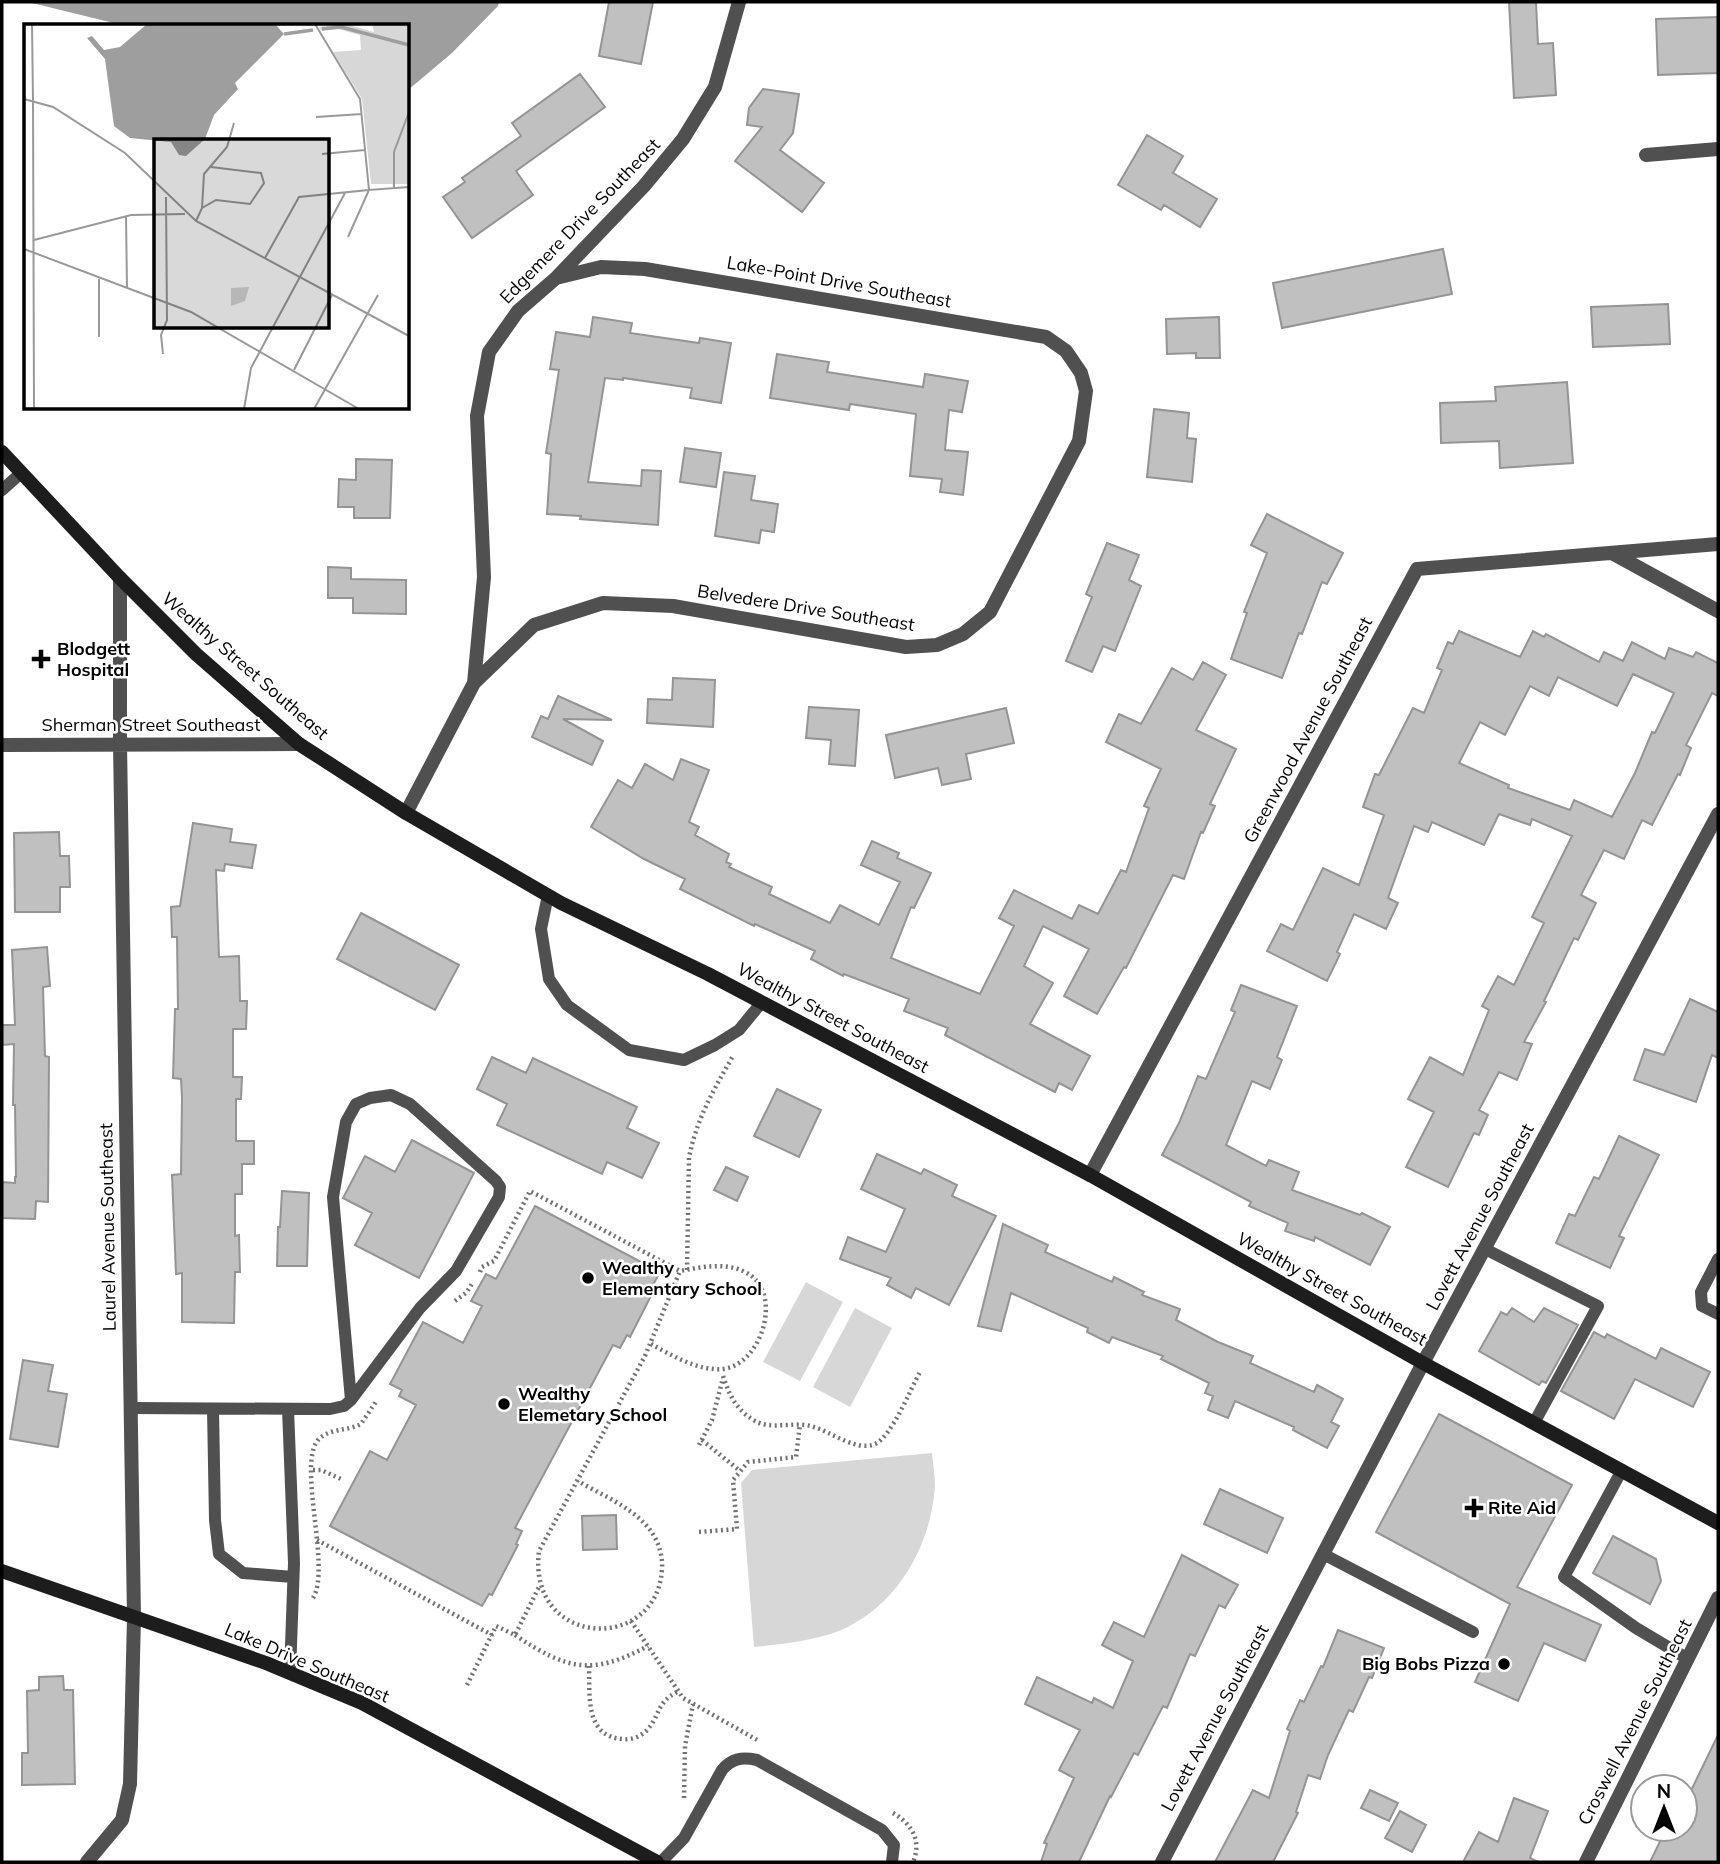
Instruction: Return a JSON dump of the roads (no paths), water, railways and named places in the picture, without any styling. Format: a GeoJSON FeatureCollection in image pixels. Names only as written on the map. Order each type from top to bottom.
{"type":"FeatureCollection","features":[{"type":"Feature","properties":{"kind":"main road","name":"Wealthy Street Southeast"},"geometry":{"type":"LineString","coordinates":[[2,452],[120,578],[197,654],[299,744],[406,813],[548,895],[762,1002],[1090,1175],[1423,1363],[1718,1523]]}},
{"type":"Feature","properties":{"kind":"main road","name":"Lake Drive Southeast"},"geometry":{"type":"LineString","coordinates":[[2,1571],[290,1673],[362,1703],[659,1862]]}},
{"type":"Feature","properties":{"kind":"street","name":"Edgemere Drive Southeast"},"geometry":{"type":"LineString","coordinates":[[474,683],[484,577],[477,416],[489,352],[518,311],[556,278],[644,186],[683,139],[715,87],[739,2]]}},
{"type":"Feature","properties":{"kind":"street"},"geometry":{"type":"LineString","coordinates":[[1646,155],[1718,149]]}},
{"type":"Feature","properties":{"kind":"street","name":"Lake-Point Drive Southeast"},"geometry":{"type":"LineString","coordinates":[[556,278],[601,267],[645,269],[1046,337],[1066,351],[1081,373],[1086,391]]}},
{"type":"Feature","properties":{"kind":"street","name":"Belvedere Drive Southeast"},"geometry":{"type":"LineString","coordinates":[[474,683],[534,625],[603,603],[673,606],[906,647],[937,645],[963,634],[990,612],[1079,441],[1086,391]]}},
{"type":"Feature","properties":{"kind":"street","name":"Greenwood Avenue Southeast"},"geometry":{"type":"LineString","coordinates":[[1090,1175],[1417,569],[1718,544]]}},
{"type":"Feature","properties":{"kind":"street"},"geometry":{"type":"LineString","coordinates":[[1612,553],[1718,611]]}},
{"type":"Feature","properties":{"kind":"street","name":"Laurel Avenue Southeast"},"geometry":{"type":"LineString","coordinates":[[87,1862],[122,1820],[131,1784],[134,1617],[120,744],[120,578]]}},
{"type":"Feature","properties":{"kind":"street"},"geometry":{"type":"LineString","coordinates":[[406,813],[474,683]]}},
{"type":"Feature","properties":{"kind":"street","name":"Sherman Street Southeast"},"geometry":{"type":"LineString","coordinates":[[2,745],[299,744]]}},
{"type":"Feature","properties":{"kind":"street","name":"Lovett Avenue Southeast"},"geometry":{"type":"LineString","coordinates":[[1162,1862],[1423,1363],[1718,814]]}},
{"type":"Feature","properties":{"kind":"street","name":"Croswell Avenue Southeast"},"geometry":{"type":"LineString","coordinates":[[1586,1862],[1718,1598]]}},
{"type":"Feature","properties":{"kind":"lane"},"geometry":{"type":"LineString","coordinates":[[2,490],[21,473]]}},
{"type":"Feature","properties":{"kind":"lane"},"geometry":{"type":"LineString","coordinates":[[548,895],[541,929],[549,979],[567,1005],[629,1050],[684,1060],[739,1030],[762,1002]]}},
{"type":"Feature","properties":{"kind":"lane"},"geometry":{"type":"LineString","coordinates":[[131,1408],[330,1409],[344,1406],[351,1400],[420,1308],[456,1272],[499,1197],[500,1187],[496,1181],[410,1104],[391,1095],[370,1098],[356,1104],[346,1122],[333,1197],[351,1400]]}},
{"type":"Feature","properties":{"kind":"lane"},"geometry":{"type":"LineString","coordinates":[[1485,1249],[1598,1306],[1534,1423]]}},
{"type":"Feature","properties":{"kind":"lane"},"geometry":{"type":"LineString","coordinates":[[1718,1259],[1700,1293],[1702,1306],[1718,1314]]}},
{"type":"Feature","properties":{"kind":"lane"},"geometry":{"type":"LineString","coordinates":[[213,1409],[215,1520],[219,1554],[243,1573],[293,1577]]}},
{"type":"Feature","properties":{"kind":"lane"},"geometry":{"type":"LineString","coordinates":[[288,1409],[293,1577],[290,1673]]}},
{"type":"Feature","properties":{"kind":"lane"},"geometry":{"type":"LineString","coordinates":[[1622,1471],[1564,1577],[1636,1628],[1688,1659]]}},
{"type":"Feature","properties":{"kind":"lane"},"geometry":{"type":"LineString","coordinates":[[1323,1554],[1473,1632]]}},
{"type":"Feature","properties":{"kind":"lane"},"geometry":{"type":"LineString","coordinates":[[659,1862],[684,1838],[722,1770],[738,1758],[747,1758],[757,1760],[882,1830],[894,1845],[892,1862]]}},
{"type":"Feature","properties":{"kind":"place","name":"Blodgett Hospital"},"geometry":{"type":"Point","coordinates":[41,659]}},
{"type":"Feature","properties":{"kind":"place","name":"Wealthy Elementary School"},"geometry":{"type":"Point","coordinates":[588,1278]}},
{"type":"Feature","properties":{"kind":"place","name":"Wealthy Elemetary School"},"geometry":{"type":"Point","coordinates":[504,1404]}},
{"type":"Feature","properties":{"kind":"place","name":"Rite Aid"},"geometry":{"type":"Point","coordinates":[1474,1508]}},
{"type":"Feature","properties":{"kind":"place","name":"Big Bobs Pizza"},"geometry":{"type":"Point","coordinates":[1504,1664]}}]}
